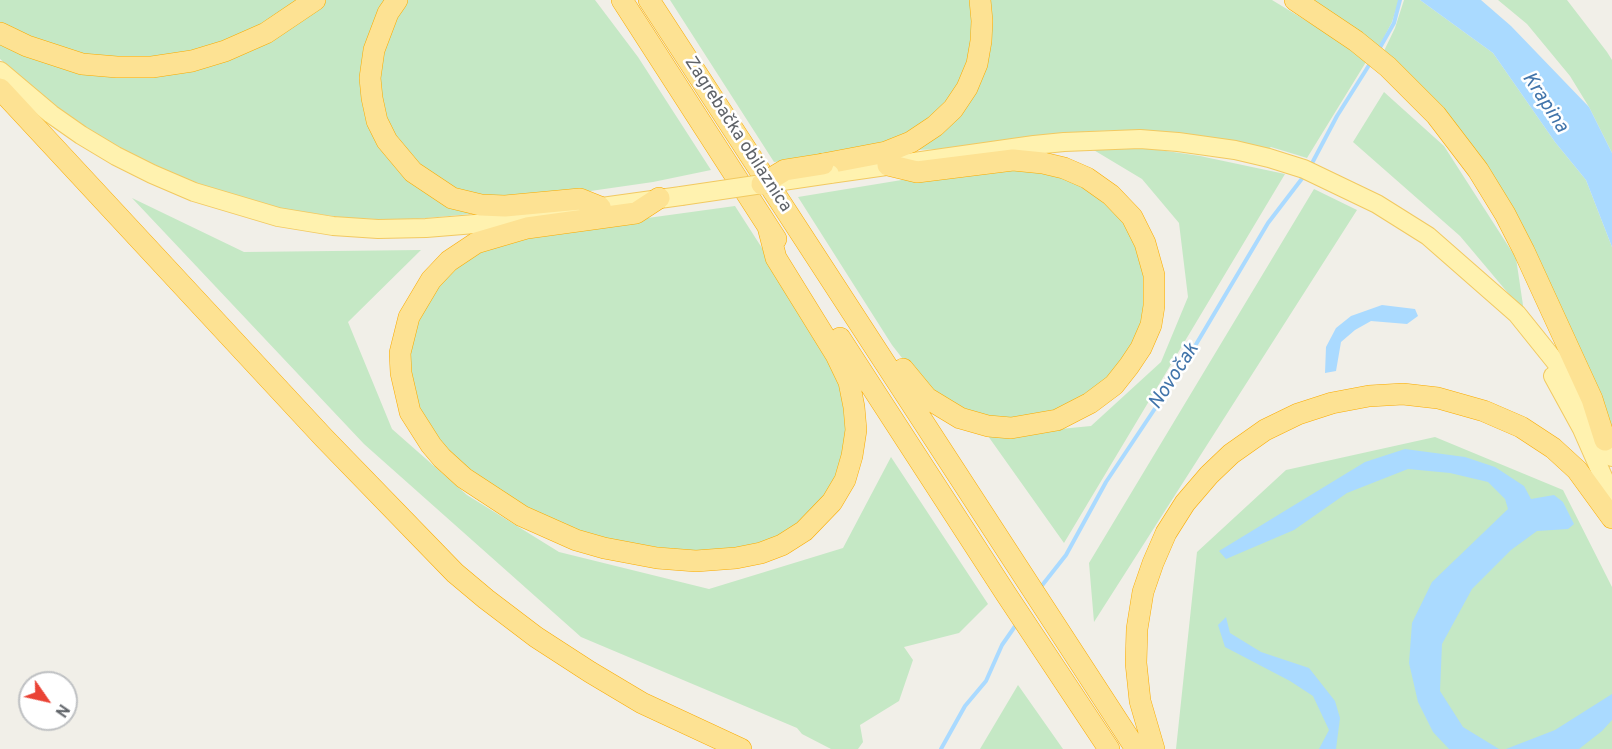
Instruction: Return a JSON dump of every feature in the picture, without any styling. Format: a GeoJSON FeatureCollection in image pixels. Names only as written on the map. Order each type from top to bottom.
{"type":"FeatureCollection","features":[{"type":"Feature","properties":{"kind":"highway"},"geometry":{"type":"LineString","coordinates":[[0,33],[35,50],[82,64],[152,67],[192,61],[225,51],[266,33],[315,0]]}},
{"type":"Feature","properties":{"kind":"highway"},"geometry":{"type":"LineString","coordinates":[[397,0],[388,14],[374,50],[370,78],[377,121],[387,141],[413,172],[452,198],[481,205],[505,206],[580,199],[600,207]]}},
{"type":"Feature","properties":{"kind":"highway"},"geometry":{"type":"LineString","coordinates":[[605,0],[618,16],[671,98],[696,114]]}},
{"type":"Feature","properties":{"kind":"highway","name":"Zagrebačka obilaznica"},"geometry":{"type":"LineString","coordinates":[[622,0],[1006,594],[1109,749]]}},
{"type":"Feature","properties":{"kind":"highway","name":"Zagrebačka obilaznica"},"geometry":{"type":"LineString","coordinates":[[649,0],[1136,749]]}},
{"type":"Feature","properties":{"kind":"highway"},"geometry":{"type":"LineString","coordinates":[[663,0],[718,86],[722,113]]}},
{"type":"Feature","properties":{"kind":"highway"},"geometry":{"type":"LineString","coordinates":[[762,184],[785,170],[826,169],[886,152],[911,142],[935,126],[953,110],[967,88],[977,64],[982,21],[980,0]]}},
{"type":"Feature","properties":{"kind":"highway"},"geometry":{"type":"LineString","coordinates":[[1295,0],[1356,41],[1388,68],[1428,107],[1478,170],[1524,251],[1592,399],[1609,449]]}},
{"type":"Feature","properties":{"kind":"highway"},"geometry":{"type":"LineString","coordinates":[[0,89],[324,438],[455,573],[536,637],[590,672],[642,704],[741,749]]}},
{"type":"Feature","properties":{"kind":"highway"},"geometry":{"type":"LineString","coordinates":[[824,270],[854,295],[900,365],[927,398],[960,418],[988,426],[1011,428],[1057,420],[1090,403],[1114,385],[1141,348],[1151,326],[1154,306],[1154,274],[1145,243],[1132,217],[1111,195],[1079,174],[1043,163],[1013,160],[917,172],[888,165]]}},
{"type":"Feature","properties":{"kind":"highway"},"geometry":{"type":"LineString","coordinates":[[659,198],[636,213],[527,228],[476,243],[449,261],[431,280],[409,317],[400,353],[401,374],[411,411],[431,445],[450,465],[464,478],[522,516],[576,540],[604,548],[657,558],[696,561],[736,558],[761,553],[782,545],[804,531],[832,502],[845,480],[856,430],[849,382],[827,339],[776,258],[768,227]]}},
{"type":"Feature","properties":{"kind":"highway"},"geometry":{"type":"LineString","coordinates":[[1154,749],[1140,701],[1136,663],[1137,629],[1143,592],[1153,563],[1166,533],[1185,503],[1209,475],[1232,454],[1265,430],[1298,414],[1350,399],[1403,394],[1438,398],[1484,411],[1521,427],[1553,448],[1577,470],[1612,518]]}},
{"type":"Feature","properties":{"kind":"main road"},"geometry":{"type":"LineString","coordinates":[[0,71],[51,114],[81,135],[152,174],[194,192],[278,217],[333,226],[426,228],[487,222],[762,184]]}},
{"type":"Feature","properties":{"kind":"main road"},"geometry":{"type":"LineString","coordinates":[[826,169],[888,165],[1034,145],[1131,140],[1209,146],[1269,158],[1304,169],[1377,204],[1428,236],[1517,314],[1553,357],[1585,405],[1609,449]]}},
{"type":"Feature","properties":{"kind":"main road"},"geometry":{"type":"LineString","coordinates":[[1501,301],[1509,318],[1537,351],[1560,388],[1582,429],[1612,497]]}},
{"type":"Feature","properties":{"kind":"green space"},"geometry":{"type":"Polygon","coordinates":[[[0,0],[305,0],[248,35],[164,59],[85,57],[0,27],[0,0]]]}},
{"type":"Feature","properties":{"kind":"green space"},"geometry":{"type":"Polygon","coordinates":[[[325,0],[388,0],[376,16],[378,141],[470,209],[470,214],[406,220],[346,218],[276,208],[217,191],[155,166],[99,136],[53,104],[0,59],[0,41],[178,70],[325,0]]]}},
{"type":"Feature","properties":{"kind":"green space"},"geometry":{"type":"Polygon","coordinates":[[[406,0],[595,0],[638,57],[711,170],[653,182],[521,201],[455,191],[410,159],[384,116],[378,75],[388,28],[406,0]]]}},
{"type":"Feature","properties":{"kind":"green space"},"geometry":{"type":"Polygon","coordinates":[[[670,0],[970,0],[974,35],[969,63],[954,92],[938,115],[884,145],[836,155],[774,162],[670,0]]]}},
{"type":"Feature","properties":{"kind":"green space"},"geometry":{"type":"Polygon","coordinates":[[[986,0],[1272,0],[1348,46],[1366,62],[1307,158],[1271,147],[1268,149],[1228,140],[1140,130],[1093,131],[946,149],[914,150],[949,124],[986,0]]]}},
{"type":"Feature","properties":{"kind":"green space"},"geometry":{"type":"Polygon","coordinates":[[[1312,0],[1399,0],[1392,22],[1379,47],[1312,0]]]}},
{"type":"Feature","properties":{"kind":"green space"},"geometry":{"type":"Polygon","coordinates":[[[1404,0],[1420,0],[1493,53],[1555,142],[1586,180],[1612,247],[1612,435],[1534,254],[1383,53],[1395,28],[1404,0]]]}},
{"type":"Feature","properties":{"kind":"green space"},"geometry":{"type":"Polygon","coordinates":[[[1498,0],[1567,0],[1607,52],[1612,60],[1612,153],[1589,107],[1570,76],[1527,24],[1498,0]]]}},
{"type":"Feature","properties":{"kind":"green space"},"geometry":{"type":"Polygon","coordinates":[[[1384,92],[1444,146],[1516,258],[1524,312],[1460,236],[1353,142],[1384,92]]]}},
{"type":"Feature","properties":{"kind":"green space"},"geometry":{"type":"Polygon","coordinates":[[[1087,146],[1133,146],[1200,156],[1285,174],[1064,543],[988,436],[1091,426],[1161,362],[1188,297],[1179,223],[1142,179],[1087,146]]]}},
{"type":"Feature","properties":{"kind":"green space"},"geometry":{"type":"Polygon","coordinates":[[[1028,168],[1081,184],[1125,221],[1145,269],[1147,297],[1140,329],[1128,353],[1107,378],[1082,398],[1055,411],[1007,418],[979,415],[954,407],[916,376],[892,345],[798,197],[926,176],[1028,168]]]}},
{"type":"Feature","properties":{"kind":"green space"},"geometry":{"type":"Polygon","coordinates":[[[1314,189],[1357,210],[1094,622],[1089,563],[1314,189]]]}},
{"type":"Feature","properties":{"kind":"green space"},"geometry":{"type":"Polygon","coordinates":[[[132,198],[244,252],[421,250],[348,322],[392,429],[467,495],[559,552],[709,589],[843,548],[891,457],[988,604],[959,633],[904,647],[913,660],[899,701],[860,725],[863,742],[858,749],[831,749],[802,734],[797,728],[581,637],[364,444],[132,198]]]}},
{"type":"Feature","properties":{"kind":"green space"},"geometry":{"type":"Polygon","coordinates":[[[735,206],[832,357],[848,413],[842,466],[828,495],[804,520],[774,539],[737,548],[696,551],[634,545],[573,530],[526,509],[449,454],[425,422],[413,391],[409,357],[414,328],[445,276],[494,243],[531,234],[735,206]]]}},
{"type":"Feature","properties":{"kind":"green space"},"geometry":{"type":"Polygon","coordinates":[[[1435,437],[1563,490],[1612,587],[1612,749],[1176,749],[1197,552],[1286,470],[1435,437]]]}},
{"type":"Feature","properties":{"kind":"green space"},"geometry":{"type":"Polygon","coordinates":[[[1018,685],[1063,749],[980,749],[1018,685]]]}},
{"type":"Feature","properties":{"kind":"water","name":"Krapina"},"geometry":{"type":"Polygon","coordinates":[[[1420,0],[1481,0],[1511,26],[1589,107],[1612,153],[1612,247],[1586,180],[1555,142],[1493,53],[1420,0]]]}},
{"type":"Feature","properties":{"kind":"water"},"geometry":{"type":"Polygon","coordinates":[[[1382,305],[1415,309],[1418,316],[1407,324],[1371,321],[1355,330],[1341,342],[1336,371],[1325,373],[1326,347],[1336,328],[1351,316],[1382,305]]]}},
{"type":"Feature","properties":{"kind":"water"},"geometry":{"type":"Polygon","coordinates":[[[1405,449],[1465,457],[1495,467],[1524,486],[1531,499],[1554,495],[1563,502],[1574,524],[1568,529],[1537,531],[1511,550],[1472,589],[1442,644],[1440,691],[1463,727],[1499,749],[1449,749],[1433,732],[1418,702],[1409,663],[1412,623],[1432,582],[1508,509],[1505,499],[1488,482],[1450,473],[1408,469],[1347,493],[1294,530],[1226,559],[1219,551],[1365,462],[1405,449]]]}},
{"type":"Feature","properties":{"kind":"water"},"geometry":{"type":"Polygon","coordinates":[[[1226,617],[1230,633],[1261,652],[1309,668],[1335,701],[1340,718],[1336,749],[1319,749],[1329,730],[1313,696],[1290,681],[1225,647],[1218,625],[1226,617]]]}},
{"type":"Feature","properties":{"kind":"water"},"geometry":{"type":"Polygon","coordinates":[[[1612,694],[1612,720],[1579,749],[1506,749],[1555,730],[1612,694]]]}},
{"type":"Feature","properties":{"kind":"waterway","name":"Novočak"},"geometry":{"type":"LineString","coordinates":[[1378,51],[1394,23],[1400,0]]}},
{"type":"Feature","properties":{"kind":"waterway","name":"Novočak"},"geometry":{"type":"LineString","coordinates":[[1310,167],[1337,116],[1371,62]]}},
{"type":"Feature","properties":{"kind":"waterway","name":"Novočak"},"geometry":{"type":"LineString","coordinates":[[1040,588],[1066,555],[1106,482],[1182,368],[1268,223],[1304,176]]}},
{"type":"Feature","properties":{"kind":"waterway","name":"Novočak"},"geometry":{"type":"LineString","coordinates":[[941,749],[965,706],[986,681],[1002,645],[1018,622]]}}]}
